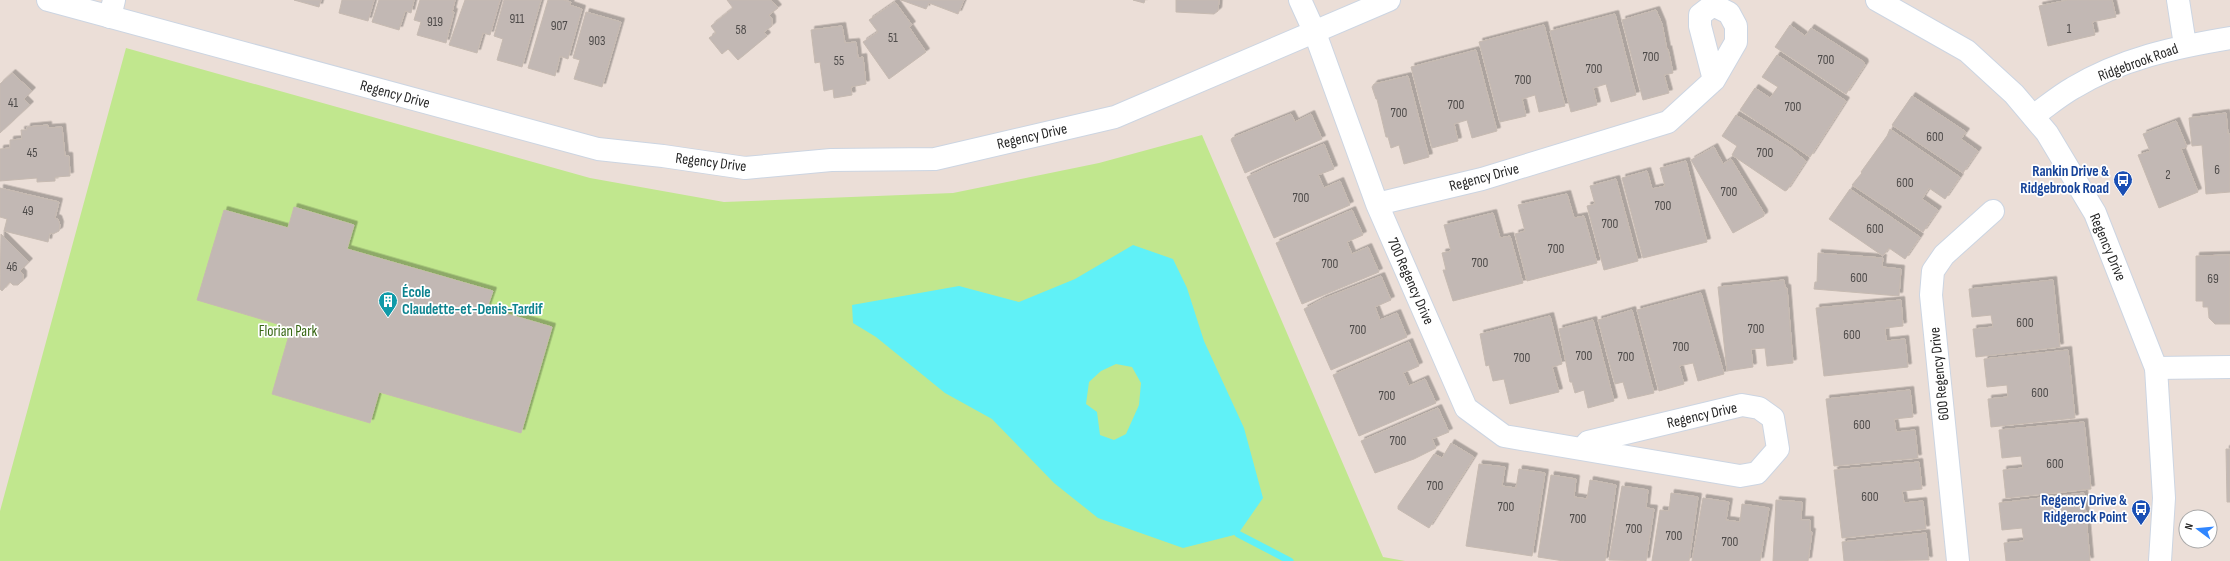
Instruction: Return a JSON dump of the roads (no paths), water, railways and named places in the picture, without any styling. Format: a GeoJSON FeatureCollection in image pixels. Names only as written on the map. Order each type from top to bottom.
{"type":"FeatureCollection","features":[{"type":"Feature","properties":{"kind":"street","name":"Regency Drive"},"geometry":{"type":"LineString","coordinates":[[48,0],[112,9],[598,149],[663,156],[745,168],[831,160],[935,159],[1115,117],[1315,33],[1389,0]]}},
{"type":"Feature","properties":{"kind":"street","name":"700 Regency Drive"},"geometry":{"type":"LineString","coordinates":[[1300,0],[1315,33],[1377,204],[1466,408],[1504,436],[1583,448]]}},
{"type":"Feature","properties":{"kind":"street","name":"Regency Drive"},"geometry":{"type":"LineString","coordinates":[[1877,0],[1967,51],[2014,94],[2047,133],[2095,213],[2156,368],[2164,498],[2160,561]]}},
{"type":"Feature","properties":{"kind":"street"},"geometry":{"type":"LineString","coordinates":[[2178,0],[2185,45]]}},
{"type":"Feature","properties":{"kind":"street","name":"Ridgebrook Road"},"geometry":{"type":"LineString","coordinates":[[2033,116],[2074,88],[2112,68],[2154,53],[2185,45],[2230,38]]}},
{"type":"Feature","properties":{"kind":"street","name":"Regency Drive"},"geometry":{"type":"LineString","coordinates":[[1377,204],[1482,179],[1668,122],[1714,80]]}},
{"type":"Feature","properties":{"kind":"street","name":"600 Regency Drive"},"geometry":{"type":"LineString","coordinates":[[1958,561],[1931,289],[1933,271],[1944,255],[1993,211]]}},
{"type":"Feature","properties":{"kind":"street"},"geometry":{"type":"LineString","coordinates":[[2156,368],[2230,367]]}},
{"type":"Feature","properties":{"kind":"street","name":"Regency Drive"},"geometry":{"type":"LineString","coordinates":[[1742,405],[1760,408],[1773,418],[1778,449],[1757,473],[1740,476],[1583,448],[1588,442],[1742,405]]}},
{"type":"Feature","properties":{"kind":"water"},"geometry":{"type":"Polygon","coordinates":[[[1133,245],[1173,259],[1187,288],[1204,341],[1244,428],[1263,498],[1238,534],[1183,548],[1098,518],[1054,483],[992,419],[945,393],[876,337],[853,323],[852,305],[959,286],[1019,302],[1075,279],[1133,245]],[[1116,364],[1101,371],[1089,382],[1086,404],[1097,412],[1100,435],[1114,440],[1126,434],[1139,405],[1141,383],[1132,367],[1116,364]]]}},
{"type":"Feature","properties":{"kind":"waterway"},"geometry":{"type":"LineString","coordinates":[[1238,534],[1290,561]]}},
{"type":"Feature","properties":{"kind":"place","name":"Rankin Drive & Ridgebrook Road"},"geometry":{"type":"Point","coordinates":[2123,197]}},
{"type":"Feature","properties":{"kind":"place","name":"École Claudette-et-Denis-Tardif"},"geometry":{"type":"Point","coordinates":[388,318]}},
{"type":"Feature","properties":{"kind":"place","name":"Regency Drive & Ridgerock Point"},"geometry":{"type":"Point","coordinates":[2141,526]}},
{"type":"Feature","properties":{"kind":"park label","name":"Florian Park"},"geometry":{"type":"Point","coordinates":[288,331]}}]}
